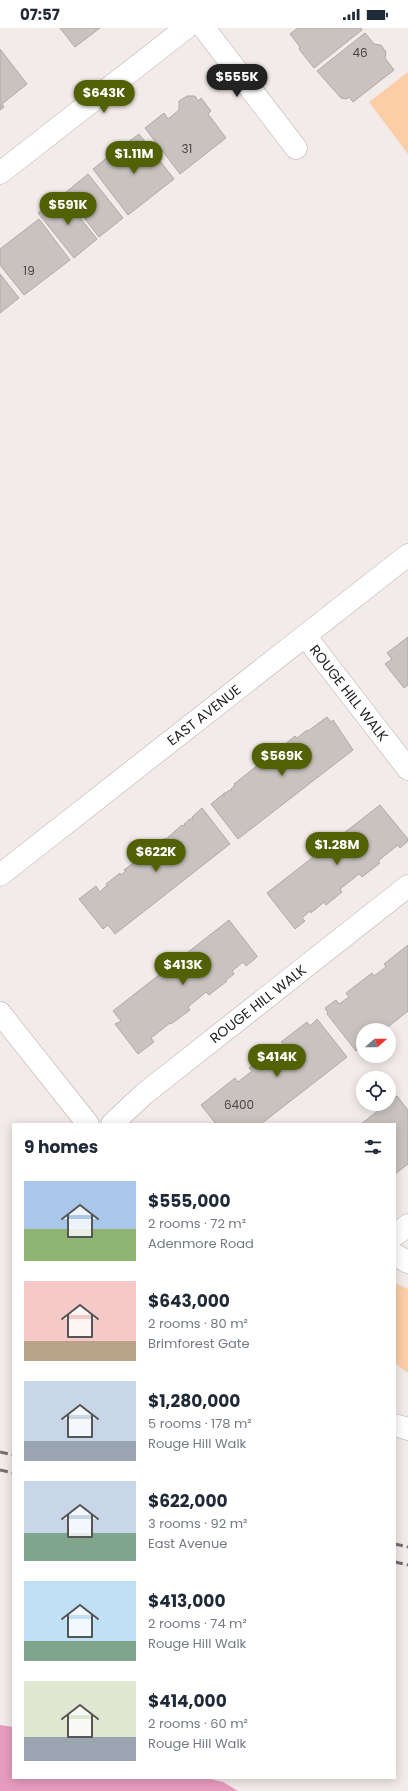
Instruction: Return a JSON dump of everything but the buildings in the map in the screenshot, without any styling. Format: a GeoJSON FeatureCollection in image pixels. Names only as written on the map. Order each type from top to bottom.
{"type":"FeatureCollection","features":[{"type":"Feature","properties":{"kind":"street"},"geometry":{"type":"LineString","coordinates":[[0,173],[186,28]]}},
{"type":"Feature","properties":{"kind":"street"},"geometry":{"type":"LineString","coordinates":[[204,28],[296,148]]}},
{"type":"Feature","properties":{"kind":"street","name":"EAST AVENUE"},"geometry":{"type":"LineString","coordinates":[[0,875],[205,713],[306,637],[408,555]]}},
{"type":"Feature","properties":{"kind":"street","name":"ROUGE HILL WALK"},"geometry":{"type":"LineString","coordinates":[[306,637],[408,769]]}},
{"type":"Feature","properties":{"kind":"street","name":"ROUGE HILL WALK"},"geometry":{"type":"LineString","coordinates":[[113,1123],[144,1094],[408,886]]}},
{"type":"Feature","properties":{"kind":"street"},"geometry":{"type":"LineString","coordinates":[[0,1013],[87,1123]]}},
{"type":"Feature","properties":{"kind":"street"},"geometry":{"type":"LineString","coordinates":[[396,1234],[408,1225]]}},
{"type":"Feature","properties":{"kind":"street"},"geometry":{"type":"LineString","coordinates":[[396,1256],[408,1262]]}},
{"type":"Feature","properties":{"kind":"street"},"geometry":{"type":"LineString","coordinates":[[396,1425],[408,1428]]}},
{"type":"Feature","properties":{"kind":"shaded area"},"geometry":{"type":"Polygon","coordinates":[[[408,72],[408,154],[369,102],[408,72]]]}},
{"type":"Feature","properties":{"kind":"shaded area"},"geometry":{"type":"Polygon","coordinates":[[[396,1283],[408,1289],[408,1373],[396,1364],[396,1283]]]}},
{"type":"Feature","properties":{"kind":"shaded area"},"geometry":{"type":"Polygon","coordinates":[[[0,1725],[12,1727],[12,1779],[211,1779],[223,1782],[238,1791],[0,1791],[0,1725]]]}},
{"type":"Feature","properties":{"kind":"railway"},"geometry":{"type":"LineString","coordinates":[[0,1452],[12,1455]]}},
{"type":"Feature","properties":{"kind":"railway"},"geometry":{"type":"LineString","coordinates":[[0,1470],[12,1473]]}},
{"type":"Feature","properties":{"kind":"railway"},"geometry":{"type":"LineString","coordinates":[[396,1544],[408,1547]]}},
{"type":"Feature","properties":{"kind":"railway"},"geometry":{"type":"LineString","coordinates":[[396,1562],[408,1565]]}}]}
